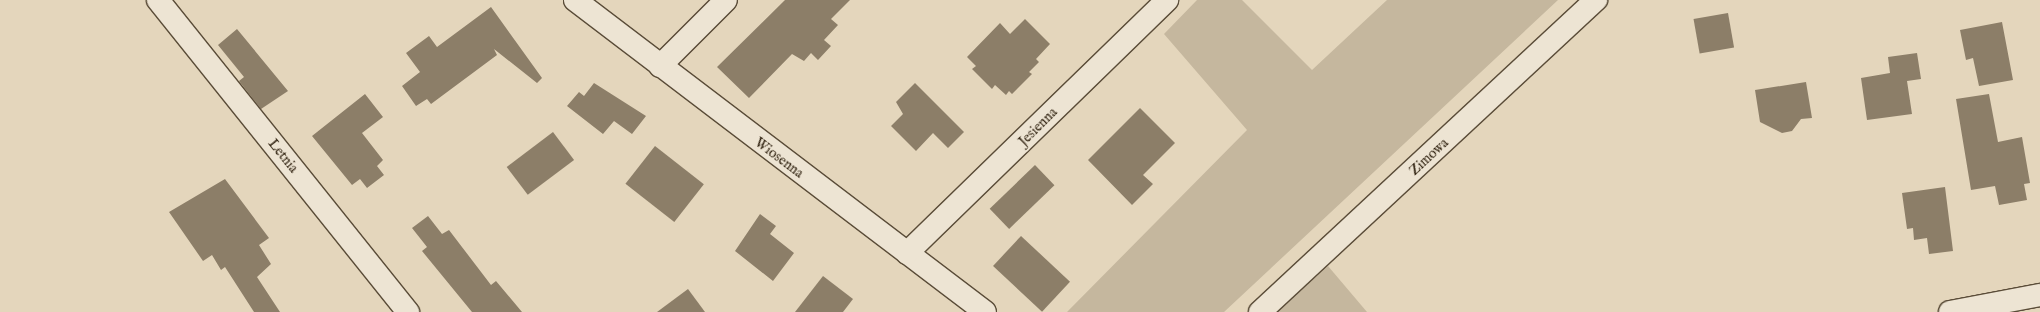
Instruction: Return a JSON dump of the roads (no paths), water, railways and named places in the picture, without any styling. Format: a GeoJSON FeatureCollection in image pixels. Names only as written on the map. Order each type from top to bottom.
{"type":"FeatureCollection","features":[{"type":"Feature","properties":{"kind":"street","name":"Letnia"},"geometry":{"type":"LineString","coordinates":[[158,0],[408,312]]}},
{"type":"Feature","properties":{"kind":"street","name":"Wiosenna"},"geometry":{"type":"LineString","coordinates":[[575,0],[985,312]]}},
{"type":"Feature","properties":{"kind":"street"},"geometry":{"type":"LineString","coordinates":[[660,66],[726,0]]}},
{"type":"Feature","properties":{"kind":"street","name":"Jesienna"},"geometry":{"type":"LineString","coordinates":[[907,253],[1166,0]]}},
{"type":"Feature","properties":{"kind":"street","name":"Zimowa"},"geometry":{"type":"LineString","coordinates":[[1260,312],[1596,0]]}},
{"type":"Feature","properties":{"kind":"street"},"geometry":{"type":"LineString","coordinates":[[1950,312],[2040,295]]}}]}
